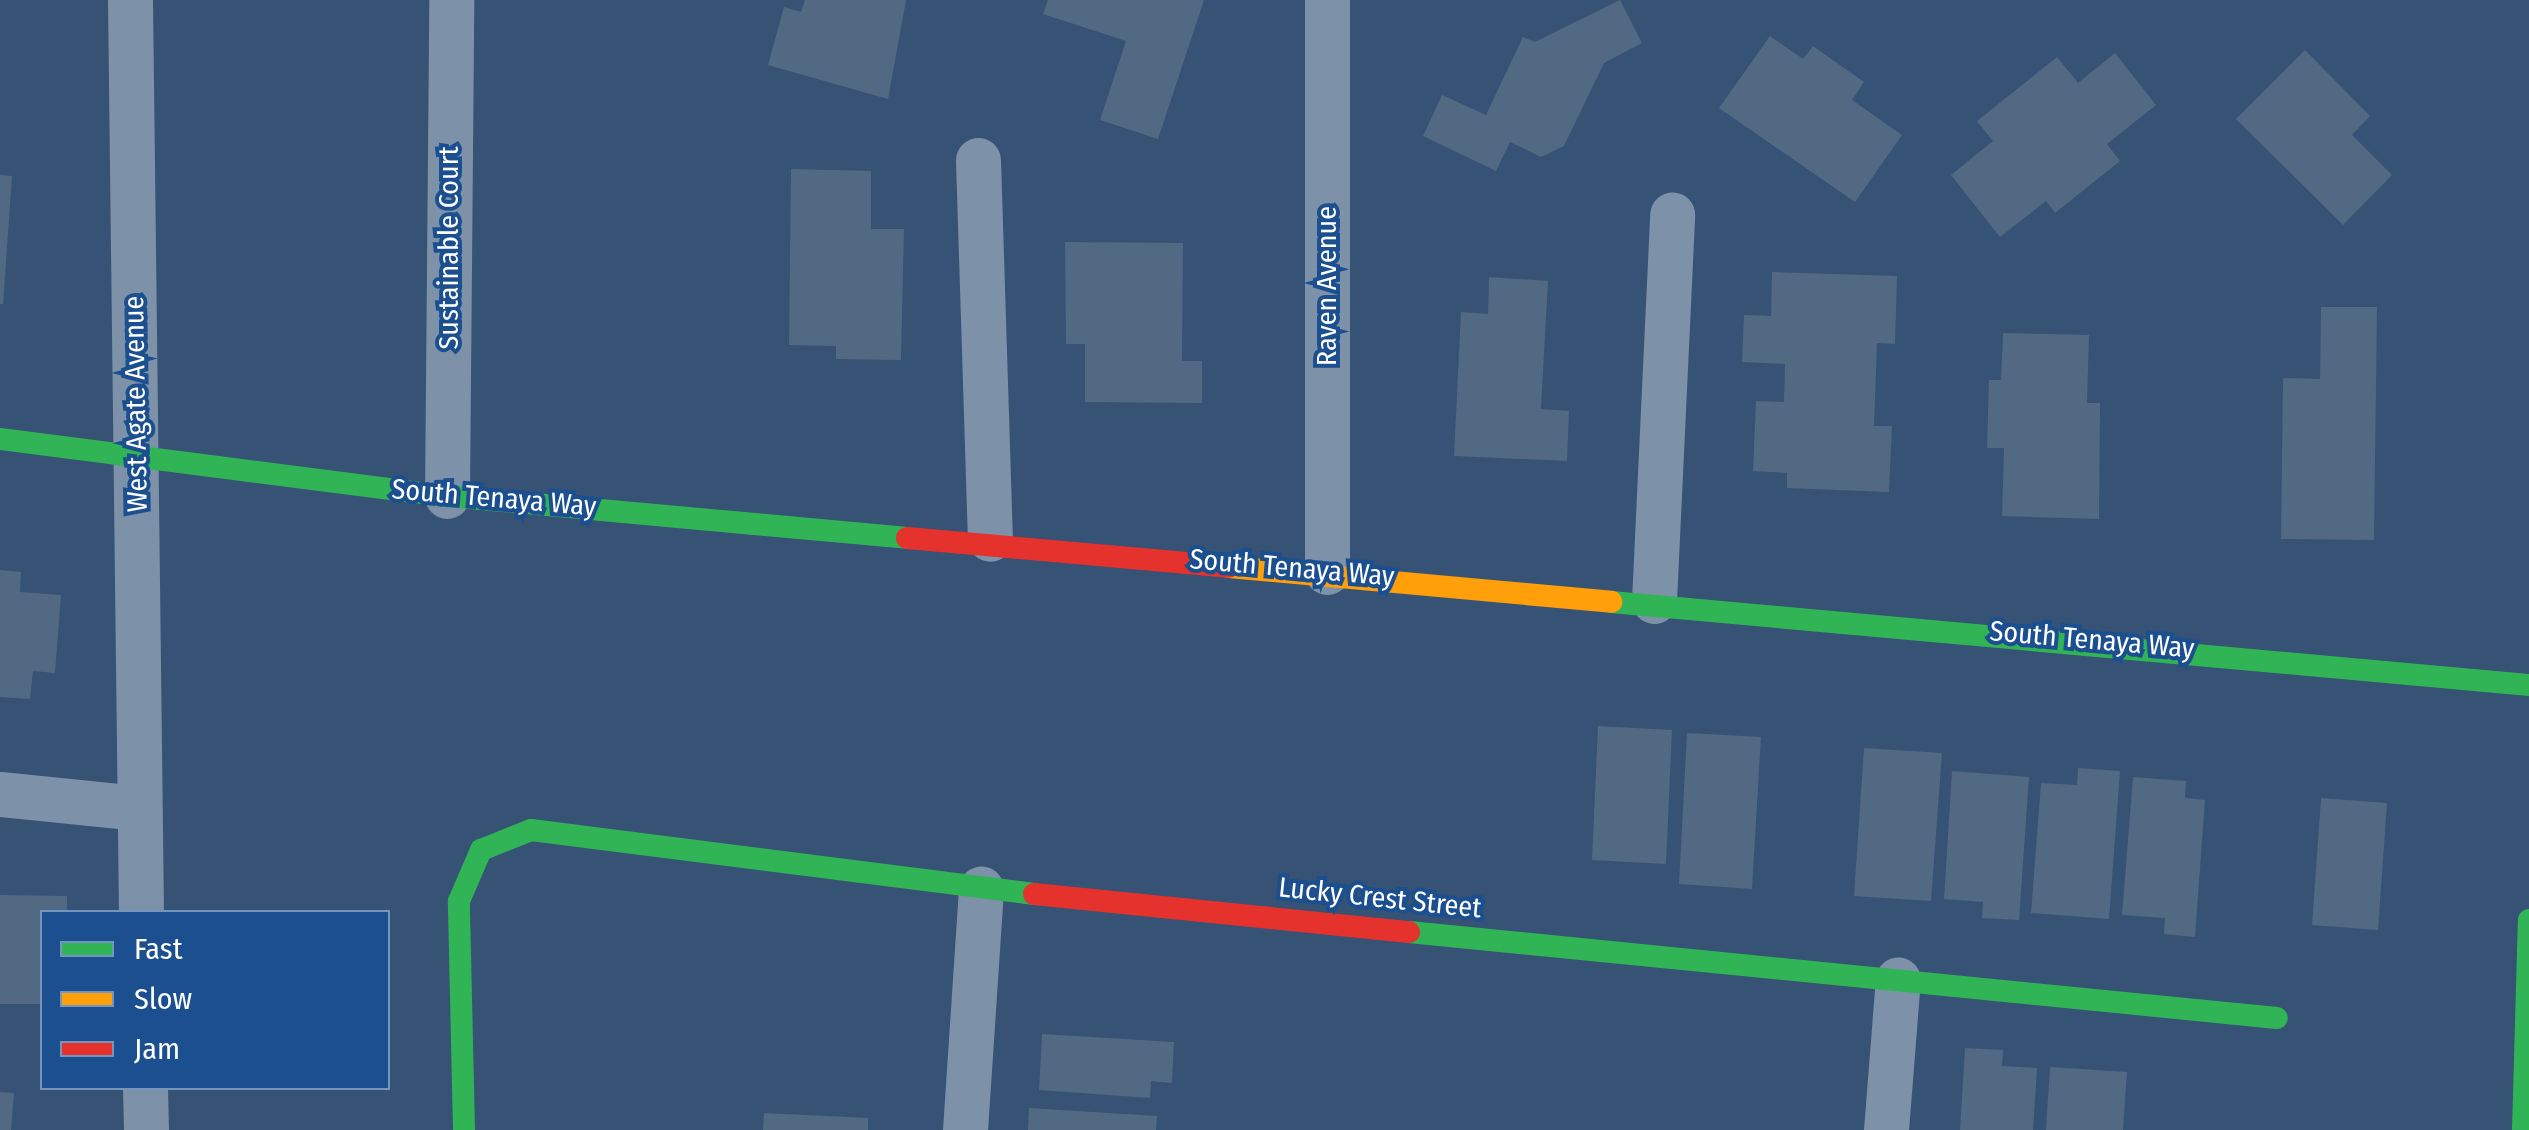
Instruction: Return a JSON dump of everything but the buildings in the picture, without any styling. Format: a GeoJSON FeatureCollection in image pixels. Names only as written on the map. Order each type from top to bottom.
{"type":"FeatureCollection","features":[{"type":"Feature","properties":{"kind":"street","name":"West Agate Avenue"},"geometry":{"type":"LineString","coordinates":[[130,0],[141,910]]}},
{"type":"Feature","properties":{"kind":"street","name":"Sustainable Court"},"geometry":{"type":"LineString","coordinates":[[447,496],[451,0]]}},
{"type":"Feature","properties":{"kind":"street","name":"Raven Avenue"},"geometry":{"type":"LineString","coordinates":[[1327,0],[1327,572]]}},
{"type":"Feature","properties":{"kind":"street"},"geometry":{"type":"LineString","coordinates":[[978,160],[990,539]]}},
{"type":"Feature","properties":{"kind":"street"},"geometry":{"type":"LineString","coordinates":[[1654,601],[1672,214]]}},
{"type":"Feature","properties":{"kind":"street","name":"South Tenaya Way"},"geometry":{"type":"LineString","coordinates":[[0,440],[447,496],[990,539],[2529,684]]}},
{"type":"Feature","properties":{"kind":"street"},"geometry":{"type":"LineString","coordinates":[[0,794],[139,808]]}},
{"type":"Feature","properties":{"kind":"street","name":"Lucky Crest Street"},"geometry":{"type":"LineString","coordinates":[[464,1130],[459,900],[481,850],[531,830],[981,889],[2278,1018]]}},
{"type":"Feature","properties":{"kind":"street"},"geometry":{"type":"LineString","coordinates":[[966,1130],[981,889]]}},
{"type":"Feature","properties":{"kind":"street"},"geometry":{"type":"LineString","coordinates":[[2523,1130],[2529,920]]}},
{"type":"Feature","properties":{"kind":"street"},"geometry":{"type":"LineString","coordinates":[[1886,1130],[1898,979]]}},
{"type":"Feature","properties":{"kind":"street"},"geometry":{"type":"LineString","coordinates":[[145,1090],[146,1130]]}},
{"type":"Feature","properties":{"kind":"traffic: fast"},"geometry":{"type":"LineString","coordinates":[[0,439],[447,496],[907,538]]}},
{"type":"Feature","properties":{"kind":"traffic: fast"},"geometry":{"type":"LineString","coordinates":[[1611,602],[2529,685]]}},
{"type":"Feature","properties":{"kind":"traffic: fast"},"geometry":{"type":"LineString","coordinates":[[464,1130],[459,901],[481,850],[531,830],[1034,894]]}},
{"type":"Feature","properties":{"kind":"traffic: fast"},"geometry":{"type":"LineString","coordinates":[[2523,1130],[2529,920]]}},
{"type":"Feature","properties":{"kind":"traffic: fast"},"geometry":{"type":"LineString","coordinates":[[1409,932],[2277,1018]]}},
{"type":"Feature","properties":{"kind":"traffic: slow"},"geometry":{"type":"LineString","coordinates":[[1229,567],[1611,602]]}},
{"type":"Feature","properties":{"kind":"traffic: jam"},"geometry":{"type":"LineString","coordinates":[[907,538],[1229,567]]}},
{"type":"Feature","properties":{"kind":"traffic: jam"},"geometry":{"type":"LineString","coordinates":[[1034,894],[1409,932]]}}]}
